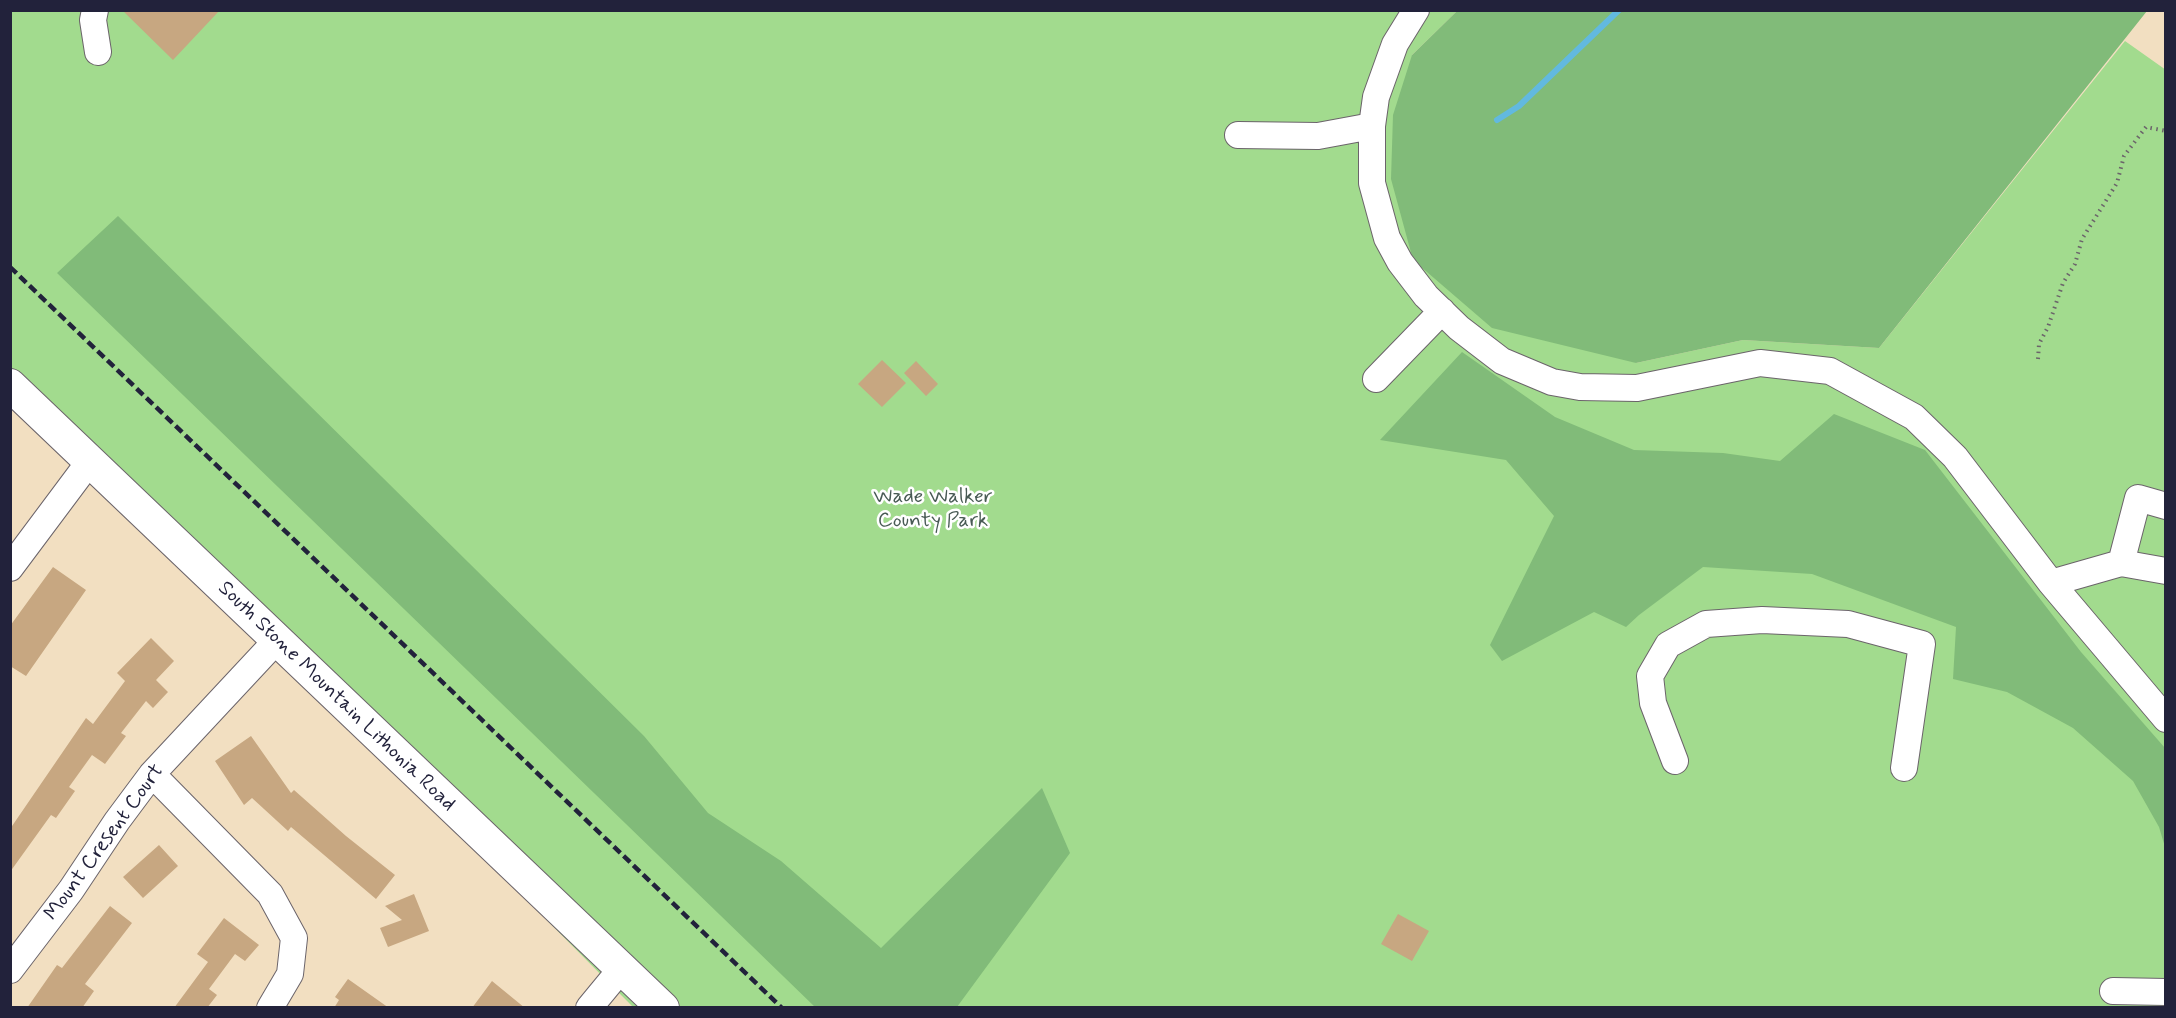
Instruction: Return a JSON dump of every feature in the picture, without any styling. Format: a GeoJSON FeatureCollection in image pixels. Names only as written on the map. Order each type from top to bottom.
{"type":"FeatureCollection","features":[{"type":"Feature","properties":{"kind":"main road","name":"South Stone Mountain Lithonia Road"},"geometry":{"type":"LineString","coordinates":[[10,385],[663,1008]]}},
{"type":"Feature","properties":{"kind":"street"},"geometry":{"type":"LineString","coordinates":[[94,10],[93,20],[98,52]]}},
{"type":"Feature","properties":{"kind":"street"},"geometry":{"type":"LineString","coordinates":[[1416,10],[1395,44],[1384,70],[1371,126],[1372,183],[1387,238],[1400,262],[1426,296],[1502,361],[1552,382],[1580,387],[1637,388],[1760,363],[1830,371],[1914,417],[1955,457],[2050,583],[2166,718]]}},
{"type":"Feature","properties":{"kind":"street"},"geometry":{"type":"LineString","coordinates":[[1238,135],[1318,136],[1371,126]]}},
{"type":"Feature","properties":{"kind":"street"},"geometry":{"type":"LineString","coordinates":[[1376,379],[1442,311]]}},
{"type":"Feature","properties":{"kind":"street"},"geometry":{"type":"LineString","coordinates":[[10,568],[90,461]]}},
{"type":"Feature","properties":{"kind":"street"},"geometry":{"type":"LineString","coordinates":[[2121,563],[2138,498],[2166,506]]}},
{"type":"Feature","properties":{"kind":"street"},"geometry":{"type":"LineString","coordinates":[[2050,583],[2121,563],[2166,572]]}},
{"type":"Feature","properties":{"kind":"street"},"geometry":{"type":"LineString","coordinates":[[1675,761],[1653,703],[1650,676],[1668,645],[1706,624],[1762,620],[1848,624],[1922,644],[1904,768]]}},
{"type":"Feature","properties":{"kind":"street","name":"Mount Cresent Court"},"geometry":{"type":"LineString","coordinates":[[10,970],[71,890],[152,774],[277,640]]}},
{"type":"Feature","properties":{"kind":"street"},"geometry":{"type":"LineString","coordinates":[[152,774],[270,894],[294,938],[290,974],[270,1008]]}},
{"type":"Feature","properties":{"kind":"street"},"geometry":{"type":"LineString","coordinates":[[589,1008],[622,968]]}},
{"type":"Feature","properties":{"kind":"street"},"geometry":{"type":"LineString","coordinates":[[2113,991],[2166,992]]}},
{"type":"Feature","properties":{"kind":"path"},"geometry":{"type":"LineString","coordinates":[[2038,359],[2039,344],[2048,327],[2063,283],[2075,264],[2082,239],[2117,183],[2124,156],[2146,127],[2166,131]]}},
{"type":"Feature","properties":{"kind":"green space","name":"Wade Walker County Park"},"geometry":{"type":"Polygon","coordinates":[[[10,11],[1457,11],[1412,55],[1636,363],[1743,340],[1879,348],[2125,41],[2166,70],[2165,1007],[633,1007],[11,380],[10,11]]]}},
{"type":"Feature","properties":{"kind":"green space"},"geometry":{"type":"Polygon","coordinates":[[[1457,11],[2147,11],[1879,348],[1743,340],[1636,363],[1492,328],[1413,260],[1391,179],[1393,115],[1412,55],[1457,11]]]}},
{"type":"Feature","properties":{"kind":"green space"},"geometry":{"type":"Polygon","coordinates":[[[118,216],[644,736],[708,813],[781,861],[881,948],[1042,788],[1070,853],[957,1007],[815,1007],[57,273],[118,216]]]}},
{"type":"Feature","properties":{"kind":"green space"},"geometry":{"type":"Polygon","coordinates":[[[1462,352],[1555,417],[1634,450],[1723,453],[1780,461],[1834,414],[1925,450],[2081,652],[2165,748],[2165,847],[2159,827],[2133,781],[2073,728],[2007,692],[1953,679],[1956,627],[1812,574],[1703,567],[1626,627],[1594,612],[1502,661],[1490,645],[1554,516],[1506,460],[1380,440],[1462,352]]]}},
{"type":"Feature","properties":{"kind":"building"},"geometry":{"type":"Polygon","coordinates":[[[122,10],[220,10],[173,60],[122,10]]]}},
{"type":"Feature","properties":{"kind":"building"},"geometry":{"type":"Polygon","coordinates":[[[882,360],[906,383],[882,407],[858,384],[882,360]]]}},
{"type":"Feature","properties":{"kind":"building"},"geometry":{"type":"Polygon","coordinates":[[[916,361],[938,384],[926,396],[904,373],[916,361]]]}},
{"type":"Feature","properties":{"kind":"building"},"geometry":{"type":"Polygon","coordinates":[[[53,567],[86,590],[26,676],[10,666],[10,626],[53,567]]]}},
{"type":"Feature","properties":{"kind":"building"},"geometry":{"type":"Polygon","coordinates":[[[151,638],[174,661],[156,680],[168,692],[153,708],[146,701],[121,733],[126,736],[105,764],[92,755],[69,787],[75,791],[56,818],[51,815],[10,872],[10,829],[86,718],[93,724],[125,681],[117,673],[151,638]]]}},
{"type":"Feature","properties":{"kind":"building"},"geometry":{"type":"Polygon","coordinates":[[[251,736],[291,793],[294,790],[395,875],[376,899],[291,827],[288,831],[252,798],[244,805],[215,761],[251,736]]]}},
{"type":"Feature","properties":{"kind":"building"},"geometry":{"type":"Polygon","coordinates":[[[159,845],[178,866],[143,898],[123,877],[159,845]]]}},
{"type":"Feature","properties":{"kind":"building"},"geometry":{"type":"Polygon","coordinates":[[[414,894],[429,931],[388,947],[380,928],[402,920],[385,906],[414,894]]]}},
{"type":"Feature","properties":{"kind":"building"},"geometry":{"type":"Polygon","coordinates":[[[110,906],[132,923],[85,984],[94,991],[82,1008],[27,1008],[57,965],[62,968],[110,906]]]}},
{"type":"Feature","properties":{"kind":"building"},"geometry":{"type":"Polygon","coordinates":[[[1398,914],[1429,931],[1412,961],[1381,944],[1398,914]]]}},
{"type":"Feature","properties":{"kind":"building"},"geometry":{"type":"Polygon","coordinates":[[[224,918],[259,945],[245,961],[235,954],[209,989],[217,995],[207,1008],[174,1008],[208,962],[197,954],[224,918]]]}},
{"type":"Feature","properties":{"kind":"building"},"geometry":{"type":"Polygon","coordinates":[[[348,979],[389,1008],[334,1008],[339,1000],[335,997],[348,979]]]}},
{"type":"Feature","properties":{"kind":"building"},"geometry":{"type":"Polygon","coordinates":[[[492,981],[525,1008],[472,1008],[492,981]]]}},
{"type":"Feature","properties":{"kind":"waterway"},"geometry":{"type":"LineString","coordinates":[[1497,120],[1519,106],[1619,10]]}},
{"type":"Feature","properties":{"kind":"railway"},"geometry":{"type":"LineString","coordinates":[[10,267],[782,1008]]}}]}
